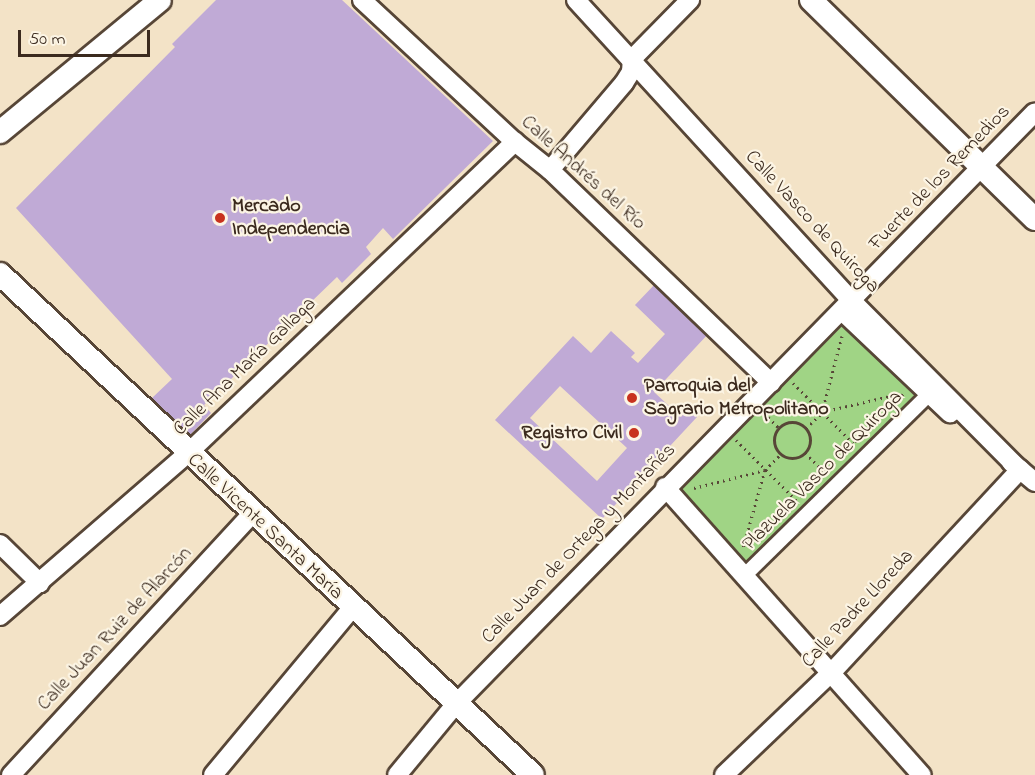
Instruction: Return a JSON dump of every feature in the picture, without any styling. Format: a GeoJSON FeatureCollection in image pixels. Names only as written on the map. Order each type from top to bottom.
{"type":"FeatureCollection","features":[{"type":"Feature","properties":{"kind":"street"},"geometry":{"type":"LineString","coordinates":[[0,132],[160,0]]}},
{"type":"Feature","properties":{"kind":"street","name":"Calle Andrés del Río"},"geometry":{"type":"LineString","coordinates":[[362,0],[515,142],[550,170],[771,383]]}},
{"type":"Feature","properties":{"kind":"street","name":"Calle Vasco de Quiroga"},"geometry":{"type":"LineString","coordinates":[[576,0],[632,59],[847,306],[928,395],[1035,482]]}},
{"type":"Feature","properties":{"kind":"street"},"geometry":{"type":"LineString","coordinates":[[550,170],[624,83],[631,72],[632,59],[690,0]]}},
{"type":"Feature","properties":{"kind":"street"},"geometry":{"type":"LineString","coordinates":[[811,0],[1035,219]]}},
{"type":"Feature","properties":{"kind":"street","name":"Fuerte de los Remedios"},"geometry":{"type":"LineString","coordinates":[[847,306],[1035,112]]}},
{"type":"Feature","properties":{"kind":"street","name":"Calle Ana María Gallaga"},"geometry":{"type":"LineString","coordinates":[[0,616],[187,454],[515,142]]}},
{"type":"Feature","properties":{"kind":"street","name":"Calle Vicente Santa María"},"geometry":{"type":"LineString","coordinates":[[0,274],[187,454],[533,775]]}},
{"type":"Feature","properties":{"kind":"street","name":"Calle Vasco de Quiroga"},"geometry":{"type":"LineString","coordinates":[[847,306],[1020,470]]}},
{"type":"Feature","properties":{"kind":"street","name":"Calle Juan de Ortega y Montañés"},"geometry":{"type":"LineString","coordinates":[[397,775],[455,705],[665,487],[847,306]]}},
{"type":"Feature","properties":{"kind":"street","name":"Plazuela Vasco de Quiroga"},"geometry":{"type":"LineString","coordinates":[[745,575],[928,395]]}},
{"type":"Feature","properties":{"kind":"street","name":"Calle Padre Lloreda"},"geometry":{"type":"LineString","coordinates":[[724,775],[833,671],[1020,470]]}},
{"type":"Feature","properties":{"kind":"street"},"geometry":{"type":"LineString","coordinates":[[665,487],[833,671],[922,775]]}},
{"type":"Feature","properties":{"kind":"street","name":"Calle Juan Ruiz de Alarcón"},"geometry":{"type":"LineString","coordinates":[[11,775],[252,514]]}},
{"type":"Feature","properties":{"kind":"street"},"geometry":{"type":"LineString","coordinates":[[0,544],[40,583]]}},
{"type":"Feature","properties":{"kind":"street"},"geometry":{"type":"LineString","coordinates":[[213,775],[352,608]]}},
{"type":"Feature","properties":{"kind":"path"},"geometry":{"type":"LineString","coordinates":[[806,428],[822,412],[843,332]]}},
{"type":"Feature","properties":{"kind":"path"},"geometry":{"type":"LineString","coordinates":[[792,382],[853,443]]}},
{"type":"Feature","properties":{"kind":"path"},"geometry":{"type":"LineString","coordinates":[[772,524],[904,392],[822,412]]}},
{"type":"Feature","properties":{"kind":"path"},"geometry":{"type":"LineString","coordinates":[[790,422],[806,428],[811,438],[805,453],[791,458],[781,454],[774,438],[779,428],[790,422]]}},
{"type":"Feature","properties":{"kind":"path"},"geometry":{"type":"LineString","coordinates":[[735,440],[796,500]]}},
{"type":"Feature","properties":{"kind":"path"},"geometry":{"type":"LineString","coordinates":[[805,453],[825,472]]}},
{"type":"Feature","properties":{"kind":"path"},"geometry":{"type":"LineString","coordinates":[[749,547],[741,555],[765,470],[781,454]]}},
{"type":"Feature","properties":{"kind":"path"},"geometry":{"type":"LineString","coordinates":[[684,490],[765,470]]}},
{"type":"Feature","properties":{"kind":"green space"},"geometry":{"type":"Polygon","coordinates":[[[843,325],[916,397],[746,564],[681,489],[843,325]]]}},
{"type":"Feature","properties":{"kind":"building","name":"Mercado Independencia"},"geometry":{"type":"Polygon","coordinates":[[[216,0],[342,0],[493,141],[393,239],[383,228],[366,247],[371,254],[342,283],[337,277],[204,405],[211,413],[189,436],[152,398],[172,379],[16,208],[175,47],[172,44],[216,0]]]}},
{"type":"Feature","properties":{"kind":"building","name":"Registro Civil"},"geometry":{"type":"Polygon","coordinates":[[[656,283],[709,333],[654,392],[681,417],[688,409],[697,417],[602,519],[495,420],[573,336],[591,353],[611,331],[635,353],[631,357],[638,363],[665,334],[635,305],[656,283]],[[560,386],[530,418],[597,481],[627,448],[560,386]]]}},
{"type":"Feature","properties":{"kind":"place","name":"Mercado Independencia"},"geometry":{"type":"Point","coordinates":[220,218]}},
{"type":"Feature","properties":{"kind":"place","name":"Parroquia del Sagrario Metropolitano"},"geometry":{"type":"Point","coordinates":[632,398]}},
{"type":"Feature","properties":{"kind":"place","name":"Registro Civil"},"geometry":{"type":"Point","coordinates":[634,433]}}]}
